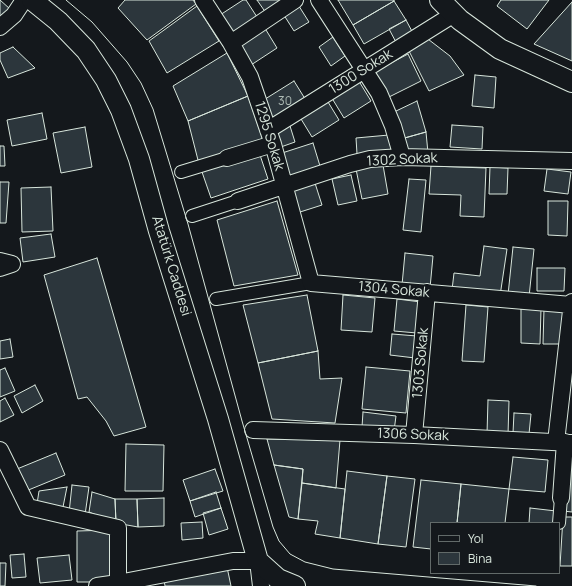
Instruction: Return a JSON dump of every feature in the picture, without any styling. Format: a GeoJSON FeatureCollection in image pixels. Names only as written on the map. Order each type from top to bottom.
{"type":"FeatureCollection","features":[{"type":"Feature","properties":{"kind":"street"},"geometry":{"type":"LineString","coordinates":[[0,27],[14,15],[24,0]]}},
{"type":"Feature","properties":{"kind":"street","name":"Atatürk Caddesi"},"geometry":{"type":"LineString","coordinates":[[32,0],[58,21],[86,50],[106,80],[130,130],[159,231],[218,419],[258,561]]}},
{"type":"Feature","properties":{"kind":"street","name":"1295 Sokak"},"geometry":{"type":"LineString","coordinates":[[203,0],[231,43],[250,77],[270,137],[311,283]]}},
{"type":"Feature","properties":{"kind":"street"},"geometry":{"type":"LineString","coordinates":[[231,43],[294,0]]}},
{"type":"Feature","properties":{"kind":"street"},"geometry":{"type":"LineString","coordinates":[[319,0],[379,93],[393,126],[402,157]]}},
{"type":"Feature","properties":{"kind":"street"},"geometry":{"type":"LineString","coordinates":[[440,0],[460,20],[500,49],[572,82]]}},
{"type":"Feature","properties":{"kind":"street","name":"1300 Sokak"},"geometry":{"type":"LineString","coordinates":[[227,158],[270,137],[365,70],[454,14]]}},
{"type":"Feature","properties":{"kind":"street","name":"1302 Sokak"},"geometry":{"type":"LineString","coordinates":[[192,216],[350,164],[370,159],[402,157],[572,161]]}},
{"type":"Feature","properties":{"kind":"street"},"geometry":{"type":"LineString","coordinates":[[181,172],[227,158]]}},
{"type":"Feature","properties":{"kind":"street"},"geometry":{"type":"LineString","coordinates":[[0,261],[12,264],[0,268]]}},
{"type":"Feature","properties":{"kind":"street","name":"1304 Sokak"},"geometry":{"type":"LineString","coordinates":[[216,299],[311,283],[572,304]]}},
{"type":"Feature","properties":{"kind":"street","name":"1303 Sokak"},"geometry":{"type":"LineString","coordinates":[[414,434],[428,292]]}},
{"type":"Feature","properties":{"kind":"street"},"geometry":{"type":"LineString","coordinates":[[559,522],[572,304]]}},
{"type":"Feature","properties":{"kind":"street","name":"1306 Sokak"},"geometry":{"type":"LineString","coordinates":[[253,430],[414,434],[564,442]]}},
{"type":"Feature","properties":{"kind":"street"},"geometry":{"type":"LineString","coordinates":[[0,450],[28,507],[118,528],[109,585],[233,561],[258,561],[278,580],[295,586]]}},
{"type":"Feature","properties":{"kind":"street"},"geometry":{"type":"LineString","coordinates":[[258,561],[261,586]]}},
{"type":"Feature","properties":{"kind":"building"},"geometry":{"type":"Polygon","coordinates":[[[0,0],[10,9],[0,21],[0,0]]]}},
{"type":"Feature","properties":{"kind":"building"},"geometry":{"type":"Polygon","coordinates":[[[125,0],[193,0],[196,4],[147,40],[118,8],[125,0]]]}},
{"type":"Feature","properties":{"kind":"building"},"geometry":{"type":"Polygon","coordinates":[[[243,0],[246,0],[257,17],[232,34],[220,15],[243,0]]]}},
{"type":"Feature","properties":{"kind":"building"},"geometry":{"type":"Polygon","coordinates":[[[257,0],[284,0],[266,13],[257,0]]]}},
{"type":"Feature","properties":{"kind":"building"},"geometry":{"type":"Polygon","coordinates":[[[338,0],[394,0],[394,1],[353,25],[338,0]]]}},
{"type":"Feature","properties":{"kind":"building"},"geometry":{"type":"Polygon","coordinates":[[[501,0],[549,0],[527,29],[497,6],[501,0]]]}},
{"type":"Feature","properties":{"kind":"building"},"geometry":{"type":"Polygon","coordinates":[[[394,1],[406,20],[364,44],[353,25],[394,1]]]}},
{"type":"Feature","properties":{"kind":"building"},"geometry":{"type":"Polygon","coordinates":[[[572,2],[572,61],[534,44],[572,2]]]}},
{"type":"Feature","properties":{"kind":"building"},"geometry":{"type":"Polygon","coordinates":[[[297,3],[309,22],[294,31],[282,12],[297,3]]]}},
{"type":"Feature","properties":{"kind":"building"},"geometry":{"type":"Polygon","coordinates":[[[197,6],[219,41],[167,73],[149,41],[197,6]]]}},
{"type":"Feature","properties":{"kind":"building"},"geometry":{"type":"Polygon","coordinates":[[[406,20],[415,37],[398,46],[389,29],[406,20]]]}},
{"type":"Feature","properties":{"kind":"building"},"geometry":{"type":"Polygon","coordinates":[[[263,25],[277,48],[251,65],[237,42],[263,25]]]}},
{"type":"Feature","properties":{"kind":"building"},"geometry":{"type":"Polygon","coordinates":[[[424,36],[450,56],[464,75],[429,91],[407,47],[424,36]]]}},
{"type":"Feature","properties":{"kind":"building"},"geometry":{"type":"Polygon","coordinates":[[[333,37],[345,56],[331,66],[319,47],[333,37]]]}},
{"type":"Feature","properties":{"kind":"building"},"geometry":{"type":"Polygon","coordinates":[[[13,47],[35,68],[8,78],[0,60],[0,53],[13,47]]]}},
{"type":"Feature","properties":{"kind":"building"},"geometry":{"type":"Polygon","coordinates":[[[227,53],[248,96],[188,121],[173,86],[227,53]]]}},
{"type":"Feature","properties":{"kind":"building"},"geometry":{"type":"Polygon","coordinates":[[[408,54],[421,81],[387,98],[374,72],[408,54]]]}},
{"type":"Feature","properties":{"kind":"building"},"geometry":{"type":"Polygon","coordinates":[[[475,75],[496,77],[494,108],[472,106],[475,75]]]}},
{"type":"Feature","properties":{"kind":"building"},"geometry":{"type":"Polygon","coordinates":[[[357,78],[371,101],[344,118],[330,95],[357,78]]]}},
{"type":"Feature","properties":{"kind":"building"},"geometry":{"type":"Polygon","coordinates":[[[294,81],[307,102],[275,122],[262,101],[294,81]]]}},
{"type":"Feature","properties":{"kind":"building"},"geometry":{"type":"Polygon","coordinates":[[[248,96],[263,140],[199,164],[188,121],[248,96]]]}},
{"type":"Feature","properties":{"kind":"building"},"geometry":{"type":"Polygon","coordinates":[[[325,97],[339,120],[312,137],[298,114],[325,97]]]}},
{"type":"Feature","properties":{"kind":"building"},"geometry":{"type":"Polygon","coordinates":[[[417,101],[426,132],[401,139],[394,112],[417,101]]]}},
{"type":"Feature","properties":{"kind":"building"},"geometry":{"type":"Polygon","coordinates":[[[42,113],[47,139],[12,146],[7,120],[42,113]]]}},
{"type":"Feature","properties":{"kind":"building"},"geometry":{"type":"Polygon","coordinates":[[[452,125],[483,127],[482,149],[450,147],[452,125]]]}},
{"type":"Feature","properties":{"kind":"building"},"geometry":{"type":"Polygon","coordinates":[[[290,126],[295,142],[278,148],[273,131],[290,126]]]}},
{"type":"Feature","properties":{"kind":"building"},"geometry":{"type":"Polygon","coordinates":[[[85,127],[92,167],[61,173],[53,133],[85,127]]]}},
{"type":"Feature","properties":{"kind":"building"},"geometry":{"type":"Polygon","coordinates":[[[426,132],[428,153],[404,154],[401,139],[426,132]]]}},
{"type":"Feature","properties":{"kind":"building"},"geometry":{"type":"Polygon","coordinates":[[[389,135],[391,150],[357,154],[356,138],[389,135]]]}},
{"type":"Feature","properties":{"kind":"building"},"geometry":{"type":"Polygon","coordinates":[[[313,143],[320,166],[286,177],[279,154],[313,143]]]}},
{"type":"Feature","properties":{"kind":"building"},"geometry":{"type":"Polygon","coordinates":[[[0,146],[4,146],[5,166],[0,166],[0,146]]]}},
{"type":"Feature","properties":{"kind":"building"},"geometry":{"type":"Polygon","coordinates":[[[259,152],[268,179],[211,198],[202,172],[259,152]]]}},
{"type":"Feature","properties":{"kind":"building"},"geometry":{"type":"Polygon","coordinates":[[[383,165],[388,194],[362,199],[356,169],[383,165]]]}},
{"type":"Feature","properties":{"kind":"building"},"geometry":{"type":"Polygon","coordinates":[[[431,166],[486,168],[484,217],[460,216],[461,195],[429,194],[431,166]]]}},
{"type":"Feature","properties":{"kind":"building"},"geometry":{"type":"Polygon","coordinates":[[[490,167],[508,168],[507,194],[489,194],[490,167]]]}},
{"type":"Feature","properties":{"kind":"building"},"geometry":{"type":"Polygon","coordinates":[[[547,169],[571,172],[568,194],[544,191],[547,169]]]}},
{"type":"Feature","properties":{"kind":"building"},"geometry":{"type":"Polygon","coordinates":[[[351,175],[357,201],[338,205],[332,179],[351,175]]]}},
{"type":"Feature","properties":{"kind":"building"},"geometry":{"type":"Polygon","coordinates":[[[409,179],[426,180],[421,232],[403,230],[409,179]]]}},
{"type":"Feature","properties":{"kind":"building"},"geometry":{"type":"Polygon","coordinates":[[[314,180],[322,205],[297,213],[289,187],[314,180]]]}},
{"type":"Feature","properties":{"kind":"building"},"geometry":{"type":"Polygon","coordinates":[[[0,182],[9,182],[6,223],[0,223],[0,182]]]}},
{"type":"Feature","properties":{"kind":"building"},"geometry":{"type":"Polygon","coordinates":[[[51,187],[53,231],[22,232],[21,188],[51,187]]]}},
{"type":"Feature","properties":{"kind":"building"},"geometry":{"type":"Polygon","coordinates":[[[277,201],[298,275],[234,286],[217,220],[277,201]]]}},
{"type":"Feature","properties":{"kind":"building"},"geometry":{"type":"Polygon","coordinates":[[[548,201],[568,201],[567,236],[548,235],[548,201]]]}},
{"type":"Feature","properties":{"kind":"building"},"geometry":{"type":"Polygon","coordinates":[[[51,234],[55,257],[23,262],[20,238],[51,234]]]}},
{"type":"Feature","properties":{"kind":"building"},"geometry":{"type":"Polygon","coordinates":[[[484,246],[507,249],[500,296],[452,290],[454,273],[480,276],[484,246]]]}},
{"type":"Feature","properties":{"kind":"building"},"geometry":{"type":"Polygon","coordinates":[[[513,247],[534,249],[529,297],[508,295],[513,247]]]}},
{"type":"Feature","properties":{"kind":"building"},"geometry":{"type":"Polygon","coordinates":[[[405,253],[433,256],[430,288],[402,285],[405,253]]]}},
{"type":"Feature","properties":{"kind":"building"},"geometry":{"type":"Polygon","coordinates":[[[97,258],[146,427],[114,436],[106,421],[87,397],[78,399],[44,275],[97,258]]]}},
{"type":"Feature","properties":{"kind":"building"},"geometry":{"type":"Polygon","coordinates":[[[537,268],[565,268],[564,291],[537,291],[537,268]]]}},
{"type":"Feature","properties":{"kind":"building"},"geometry":{"type":"Polygon","coordinates":[[[307,295],[318,351],[258,363],[243,305],[307,295]]]}},
{"type":"Feature","properties":{"kind":"building"},"geometry":{"type":"Polygon","coordinates":[[[343,295],[375,298],[372,332],[341,330],[343,295]]]}},
{"type":"Feature","properties":{"kind":"building"},"geometry":{"type":"Polygon","coordinates":[[[397,299],[421,302],[417,333],[394,331],[397,299]]]}},
{"type":"Feature","properties":{"kind":"building"},"geometry":{"type":"Polygon","coordinates":[[[466,305],[488,307],[484,362],[462,361],[466,305]]]}},
{"type":"Feature","properties":{"kind":"building"},"geometry":{"type":"Polygon","coordinates":[[[521,309],[541,309],[540,344],[521,343],[521,309]]]}},
{"type":"Feature","properties":{"kind":"building"},"geometry":{"type":"Polygon","coordinates":[[[544,309],[563,310],[562,344],[543,344],[544,309]]]}},
{"type":"Feature","properties":{"kind":"building"},"geometry":{"type":"Polygon","coordinates":[[[392,334],[417,336],[415,358],[390,355],[392,334]]]}},
{"type":"Feature","properties":{"kind":"building"},"geometry":{"type":"Polygon","coordinates":[[[10,339],[13,357],[0,359],[0,341],[10,339]]]}},
{"type":"Feature","properties":{"kind":"building"},"geometry":{"type":"Polygon","coordinates":[[[318,351],[320,379],[342,378],[335,423],[272,419],[258,363],[318,351]]]}},
{"type":"Feature","properties":{"kind":"building"},"geometry":{"type":"Polygon","coordinates":[[[366,367],[410,371],[406,413],[362,409],[366,367]]]}},
{"type":"Feature","properties":{"kind":"building"},"geometry":{"type":"Polygon","coordinates":[[[5,368],[15,391],[0,397],[0,370],[5,368]]]}},
{"type":"Feature","properties":{"kind":"building"},"geometry":{"type":"Polygon","coordinates":[[[35,385],[43,401],[22,413],[14,396],[35,385]]]}},
{"type":"Feature","properties":{"kind":"building"},"geometry":{"type":"Polygon","coordinates":[[[5,398],[14,415],[0,422],[0,401],[5,398]]]}},
{"type":"Feature","properties":{"kind":"building"},"geometry":{"type":"Polygon","coordinates":[[[488,400],[509,401],[508,435],[487,434],[488,400]]]}},
{"type":"Feature","properties":{"kind":"building"},"geometry":{"type":"Polygon","coordinates":[[[363,412],[396,416],[394,431],[362,427],[363,412]]]}},
{"type":"Feature","properties":{"kind":"building"},"geometry":{"type":"Polygon","coordinates":[[[514,413],[531,414],[529,434],[513,433],[514,413]]]}},
{"type":"Feature","properties":{"kind":"building"},"geometry":{"type":"Polygon","coordinates":[[[267,439],[340,440],[336,488],[302,483],[303,469],[274,465],[267,439]]]}},
{"type":"Feature","properties":{"kind":"building"},"geometry":{"type":"Polygon","coordinates":[[[126,444],[164,445],[163,491],[125,491],[126,444]]]}},
{"type":"Feature","properties":{"kind":"building"},"geometry":{"type":"Polygon","coordinates":[[[56,453],[65,475],[26,491],[17,469],[56,453]]]}},
{"type":"Feature","properties":{"kind":"building"},"geometry":{"type":"Polygon","coordinates":[[[572,453],[572,512],[563,511],[572,453]]]}},
{"type":"Feature","properties":{"kind":"building"},"geometry":{"type":"Polygon","coordinates":[[[513,457],[548,460],[545,492],[509,489],[513,457]]]}},
{"type":"Feature","properties":{"kind":"building"},"geometry":{"type":"Polygon","coordinates":[[[274,465],[303,469],[298,519],[289,517],[274,465]]]}},
{"type":"Feature","properties":{"kind":"building"},"geometry":{"type":"Polygon","coordinates":[[[215,469],[223,491],[190,501],[183,480],[215,469]]]}},
{"type":"Feature","properties":{"kind":"building"},"geometry":{"type":"Polygon","coordinates":[[[347,471],[387,476],[378,544],[340,538],[347,471]]]}},
{"type":"Feature","properties":{"kind":"building"},"geometry":{"type":"Polygon","coordinates":[[[387,476],[415,479],[406,547],[378,544],[387,476]]]}},
{"type":"Feature","properties":{"kind":"building"},"geometry":{"type":"Polygon","coordinates":[[[421,480],[461,484],[457,522],[430,522],[430,549],[413,547],[421,480]]]}},
{"type":"Feature","properties":{"kind":"building"},"geometry":{"type":"Polygon","coordinates":[[[302,483],[345,489],[340,538],[315,534],[318,521],[298,519],[302,483]]]}},
{"type":"Feature","properties":{"kind":"building"},"geometry":{"type":"Polygon","coordinates":[[[461,484],[509,489],[505,522],[457,522],[461,484]]]}},
{"type":"Feature","properties":{"kind":"building"},"geometry":{"type":"Polygon","coordinates":[[[72,485],[89,487],[85,515],[69,513],[72,485]]]}},
{"type":"Feature","properties":{"kind":"building"},"geometry":{"type":"Polygon","coordinates":[[[67,487],[63,507],[37,504],[39,491],[67,487]]]}},
{"type":"Feature","properties":{"kind":"building"},"geometry":{"type":"Polygon","coordinates":[[[92,492],[115,499],[116,523],[89,512],[92,492]]]}},
{"type":"Feature","properties":{"kind":"building"},"geometry":{"type":"Polygon","coordinates":[[[216,492],[221,508],[195,517],[190,501],[216,492]]]}},
{"type":"Feature","properties":{"kind":"building"},"geometry":{"type":"Polygon","coordinates":[[[164,498],[164,526],[138,527],[137,499],[164,498]]]}},
{"type":"Feature","properties":{"kind":"building"},"geometry":{"type":"Polygon","coordinates":[[[115,499],[137,499],[138,527],[116,523],[115,499]]]}},
{"type":"Feature","properties":{"kind":"building"},"geometry":{"type":"Polygon","coordinates":[[[221,508],[228,529],[209,535],[203,513],[221,508]]]}},
{"type":"Feature","properties":{"kind":"building"},"geometry":{"type":"Polygon","coordinates":[[[530,508],[556,511],[555,522],[529,522],[530,508]]]}},
{"type":"Feature","properties":{"kind":"building"},"geometry":{"type":"Polygon","coordinates":[[[563,517],[572,517],[572,566],[560,566],[563,517]]]}},
{"type":"Feature","properties":{"kind":"building"},"geometry":{"type":"Polygon","coordinates":[[[202,522],[203,538],[182,540],[181,523],[202,522]]]}},
{"type":"Feature","properties":{"kind":"building"},"geometry":{"type":"Polygon","coordinates":[[[111,530],[112,582],[77,582],[77,531],[111,530]]]}},
{"type":"Feature","properties":{"kind":"building"},"geometry":{"type":"Polygon","coordinates":[[[24,554],[26,577],[12,578],[10,555],[24,554]]]}},
{"type":"Feature","properties":{"kind":"building"},"geometry":{"type":"Polygon","coordinates":[[[69,555],[72,580],[40,583],[37,558],[69,555]]]}},
{"type":"Feature","properties":{"kind":"building"},"geometry":{"type":"Polygon","coordinates":[[[0,563],[6,563],[5,586],[0,586],[0,563]]]}},
{"type":"Feature","properties":{"kind":"building"},"geometry":{"type":"Polygon","coordinates":[[[227,567],[231,586],[165,586],[164,580],[227,567]]]}},
{"type":"Feature","properties":{"kind":"tram line"},"geometry":{"type":"LineString","coordinates":[[66,0],[92,22],[127,62],[141,83],[153,109],[188,224],[242,421],[273,527],[279,541],[290,554],[305,562],[333,569],[536,586]]}}]}
